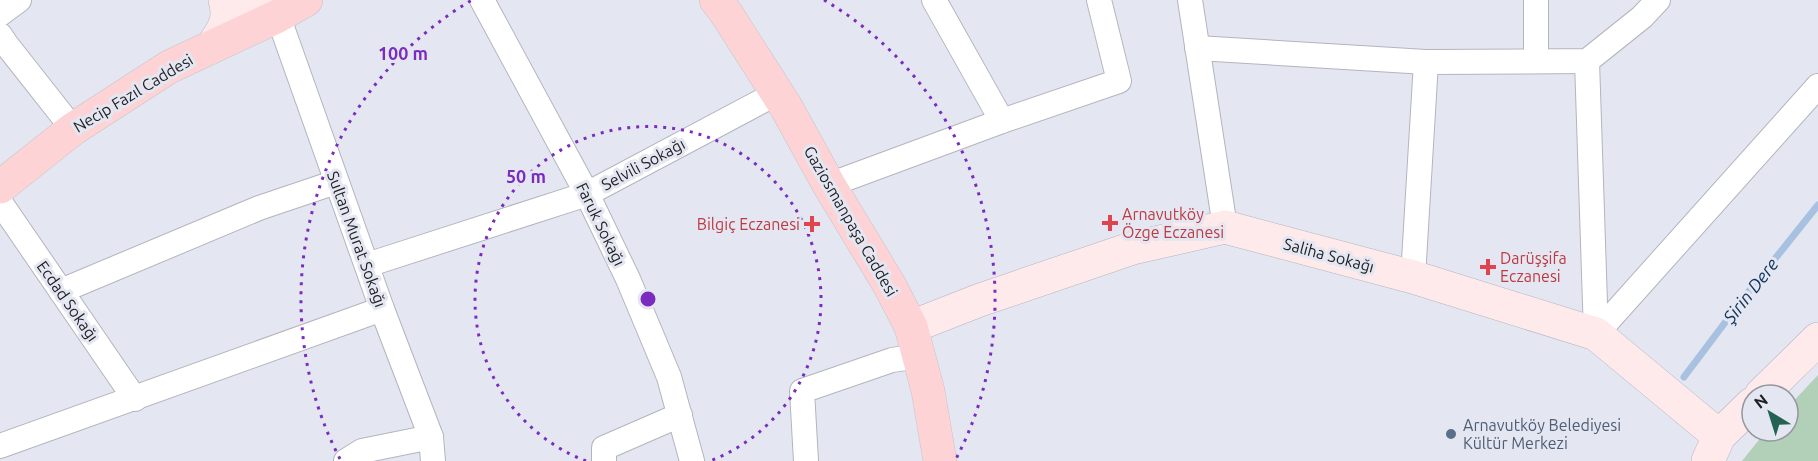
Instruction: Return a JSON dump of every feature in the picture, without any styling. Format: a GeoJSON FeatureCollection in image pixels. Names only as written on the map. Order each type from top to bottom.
{"type":"FeatureCollection","features":[{"type":"Feature","properties":{"kind":"main road"},"geometry":{"type":"LineString","coordinates":[[278,16],[306,0]]}},
{"type":"Feature","properties":{"kind":"main road","name":"Gaziosmanpaşa Caddesi"},"geometry":{"type":"LineString","coordinates":[[716,0],[777,93],[890,286],[915,341],[928,391],[940,461]]}},
{"type":"Feature","properties":{"kind":"main road","name":"Necip Fazıl Caddesi"},"geometry":{"type":"LineString","coordinates":[[0,187],[73,129],[170,67],[278,16]]}},
{"type":"Feature","properties":{"kind":"street"},"geometry":{"type":"LineString","coordinates":[[0,14],[20,0]]}},
{"type":"Feature","properties":{"kind":"street"},"geometry":{"type":"LineString","coordinates":[[212,47],[224,28],[229,13],[225,0]]}},
{"type":"Feature","properties":{"kind":"street"},"geometry":{"type":"LineString","coordinates":[[247,0],[278,16]]}},
{"type":"Feature","properties":{"kind":"street","name":"Faruk Sokağı"},"geometry":{"type":"LineString","coordinates":[[482,0],[587,194],[633,290],[669,377],[692,461]]}},
{"type":"Feature","properties":{"kind":"street"},"geometry":{"type":"LineString","coordinates":[[934,0],[1002,121]]}},
{"type":"Feature","properties":{"kind":"street"},"geometry":{"type":"LineString","coordinates":[[829,185],[1002,121],[1119,81],[1099,0]]}},
{"type":"Feature","properties":{"kind":"street"},"geometry":{"type":"LineString","coordinates":[[1190,0],[1224,227]]}},
{"type":"Feature","properties":{"kind":"street"},"geometry":{"type":"LineString","coordinates":[[1536,0],[1536,61]]}},
{"type":"Feature","properties":{"kind":"street"},"geometry":{"type":"LineString","coordinates":[[1197,48],[1426,62],[1587,61],[1642,17],[1658,0]]}},
{"type":"Feature","properties":{"kind":"street","name":"Sultan Murat Sokağı"},"geometry":{"type":"LineString","coordinates":[[278,16],[336,182],[348,209],[382,309],[430,437],[433,461]]}},
{"type":"Feature","properties":{"kind":"street"},"geometry":{"type":"LineString","coordinates":[[0,35],[73,129]]}},
{"type":"Feature","properties":{"kind":"street"},"geometry":{"type":"LineString","coordinates":[[1587,61],[1596,334]]}},
{"type":"Feature","properties":{"kind":"street"},"geometry":{"type":"LineString","coordinates":[[1413,277],[1426,62]]}},
{"type":"Feature","properties":{"kind":"street"},"geometry":{"type":"LineString","coordinates":[[1596,334],[1818,86]]}},
{"type":"Feature","properties":{"kind":"street","name":"Selvili Sokağı"},"geometry":{"type":"LineString","coordinates":[[367,265],[587,194],[777,93]]}},
{"type":"Feature","properties":{"kind":"street"},"geometry":{"type":"LineString","coordinates":[[61,291],[259,208],[336,182]]}},
{"type":"Feature","properties":{"kind":"street","name":"Ecdad Sokağı"},"geometry":{"type":"LineString","coordinates":[[0,202],[135,399]]}},
{"type":"Feature","properties":{"kind":"street","name":"Saliha Sokağı"},"geometry":{"type":"LineString","coordinates":[[915,341],[980,300],[1133,248],[1224,227],[1413,277],[1596,334],[1714,448]]}},
{"type":"Feature","properties":{"kind":"street"},"geometry":{"type":"LineString","coordinates":[[0,446],[382,309]]}},
{"type":"Feature","properties":{"kind":"street"},"geometry":{"type":"LineString","coordinates":[[1773,383],[1818,339]]}},
{"type":"Feature","properties":{"kind":"street"},"geometry":{"type":"LineString","coordinates":[[806,461],[802,391],[892,360],[915,341]]}},
{"type":"Feature","properties":{"kind":"street"},"geometry":{"type":"LineString","coordinates":[[604,461],[604,448],[680,415]]}},
{"type":"Feature","properties":{"kind":"street"},"geometry":{"type":"LineString","coordinates":[[1714,448],[1740,418]]}},
{"type":"Feature","properties":{"kind":"street"},"geometry":{"type":"LineString","coordinates":[[346,461],[362,451],[430,437]]}},
{"type":"Feature","properties":{"kind":"street"},"geometry":{"type":"LineString","coordinates":[[0,458],[5,461]]}},
{"type":"Feature","properties":{"kind":"green space"},"geometry":{"type":"Polygon","coordinates":[[[1818,375],[1818,461],[1742,461],[1756,443],[1800,443],[1800,394],[1818,375]]]}},
{"type":"Feature","properties":{"kind":"waterway","name":"Şirin Dere"},"geometry":{"type":"LineString","coordinates":[[1684,377],[1818,205]]}},
{"type":"Feature","properties":{"kind":"place","name":"Arnavutköy Özge Eczanesi"},"geometry":{"type":"Point","coordinates":[1110,223]}},
{"type":"Feature","properties":{"kind":"place","name":"Bilgiç Eczanesi"},"geometry":{"type":"Point","coordinates":[812,224]}},
{"type":"Feature","properties":{"kind":"place","name":"Darüşşifa Eczanesi"},"geometry":{"type":"Point","coordinates":[1488,267]}},
{"type":"Feature","properties":{"kind":"place","name":"Arnavutköy Belediyesi Kültür Merkezi"},"geometry":{"type":"Point","coordinates":[1451,434]}}]}
